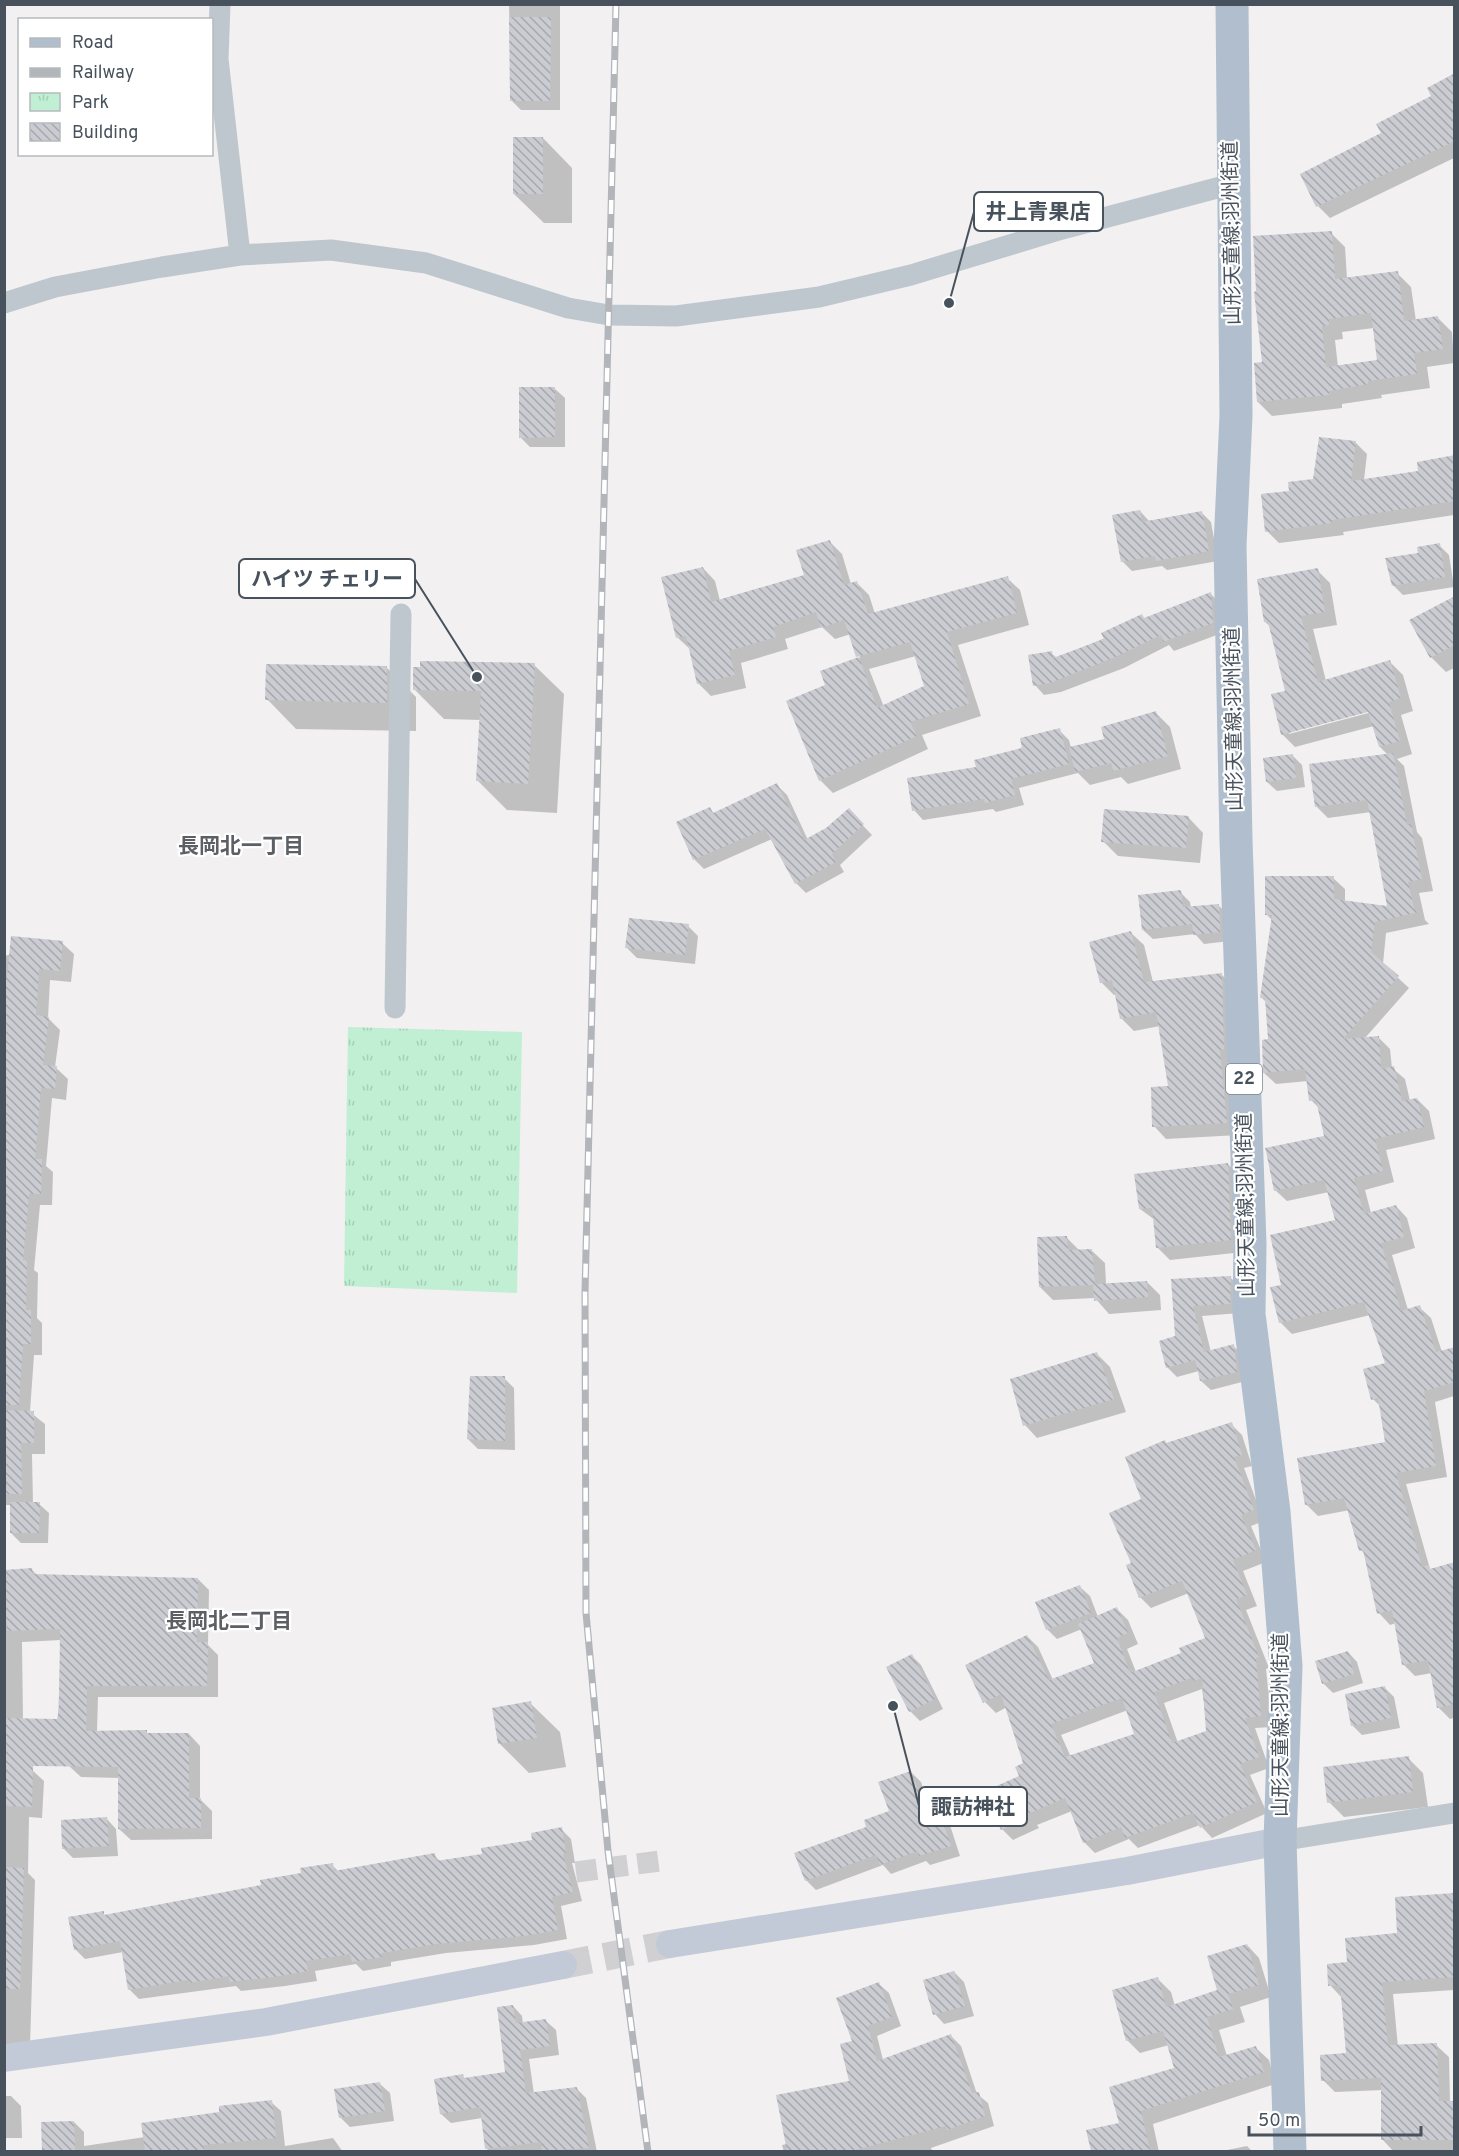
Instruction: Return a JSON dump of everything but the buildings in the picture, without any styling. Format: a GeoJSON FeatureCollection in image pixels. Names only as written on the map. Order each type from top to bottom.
{"type":"FeatureCollection","features":[{"type":"Feature","properties":{"kind":"main road","name":"山形天童線;羽州街道"},"geometry":{"type":"LineString","coordinates":[[1232,4],[1236,416],[1230,546],[1236,840],[1250,1244],[1249,1314],[1274,1512],[1286,1666],[1280,1841],[1290,2151]]}},
{"type":"Feature","properties":{"kind":"street"},"geometry":{"type":"LineString","coordinates":[[220,4],[218,59],[240,255]]}},
{"type":"Feature","properties":{"kind":"street"},"geometry":{"type":"LineString","coordinates":[[4,303],[55,287],[240,255],[331,250],[426,263],[568,308],[609,315],[676,316],[819,297],[911,275],[1062,229],[1232,184]]}},
{"type":"Feature","properties":{"kind":"street"},"geometry":{"type":"LineString","coordinates":[[395,1008],[401,614]]}},
{"type":"Feature","properties":{"kind":"street"},"geometry":{"type":"LineString","coordinates":[[670,1944],[1127,1870],[1280,1841],[1455,1813]]}},
{"type":"Feature","properties":{"kind":"street"},"geometry":{"type":"LineString","coordinates":[[4,2058],[266,2022],[562,1965]]}},
{"type":"Feature","properties":{"kind":"green space"},"geometry":{"type":"Polygon","coordinates":[[[348,1027],[522,1032],[517,1293],[344,1286],[348,1027]]]}},
{"type":"Feature","properties":{"kind":"tunnel"},"geometry":{"type":"LineString","coordinates":[[576,1872],[660,1861]]}},
{"type":"Feature","properties":{"kind":"tunnel"},"geometry":{"type":"LineString","coordinates":[[563,1965],[670,1944]]}},
{"type":"Feature","properties":{"kind":"railway"},"geometry":{"type":"LineString","coordinates":[[616,4],[585,1293],[586,1613],[608,1851],[648,2152]]}},
{"type":"Feature","properties":{"kind":"place","name":"井上青果店"},"geometry":{"type":"Point","coordinates":[949,303]}},
{"type":"Feature","properties":{"kind":"place","name":"ハイツ チェリー"},"geometry":{"type":"Point","coordinates":[477,677]}},
{"type":"Feature","properties":{"kind":"place","name":"諏訪神社"},"geometry":{"type":"Point","coordinates":[893,1706]}},
{"type":"Feature","properties":{"kind":"district","name":"長岡北一丁目"},"geometry":{"type":"Point","coordinates":[241,847]}},
{"type":"Feature","properties":{"kind":"district","name":"長岡北二丁目"},"geometry":{"type":"Point","coordinates":[229,1622]}}]}
